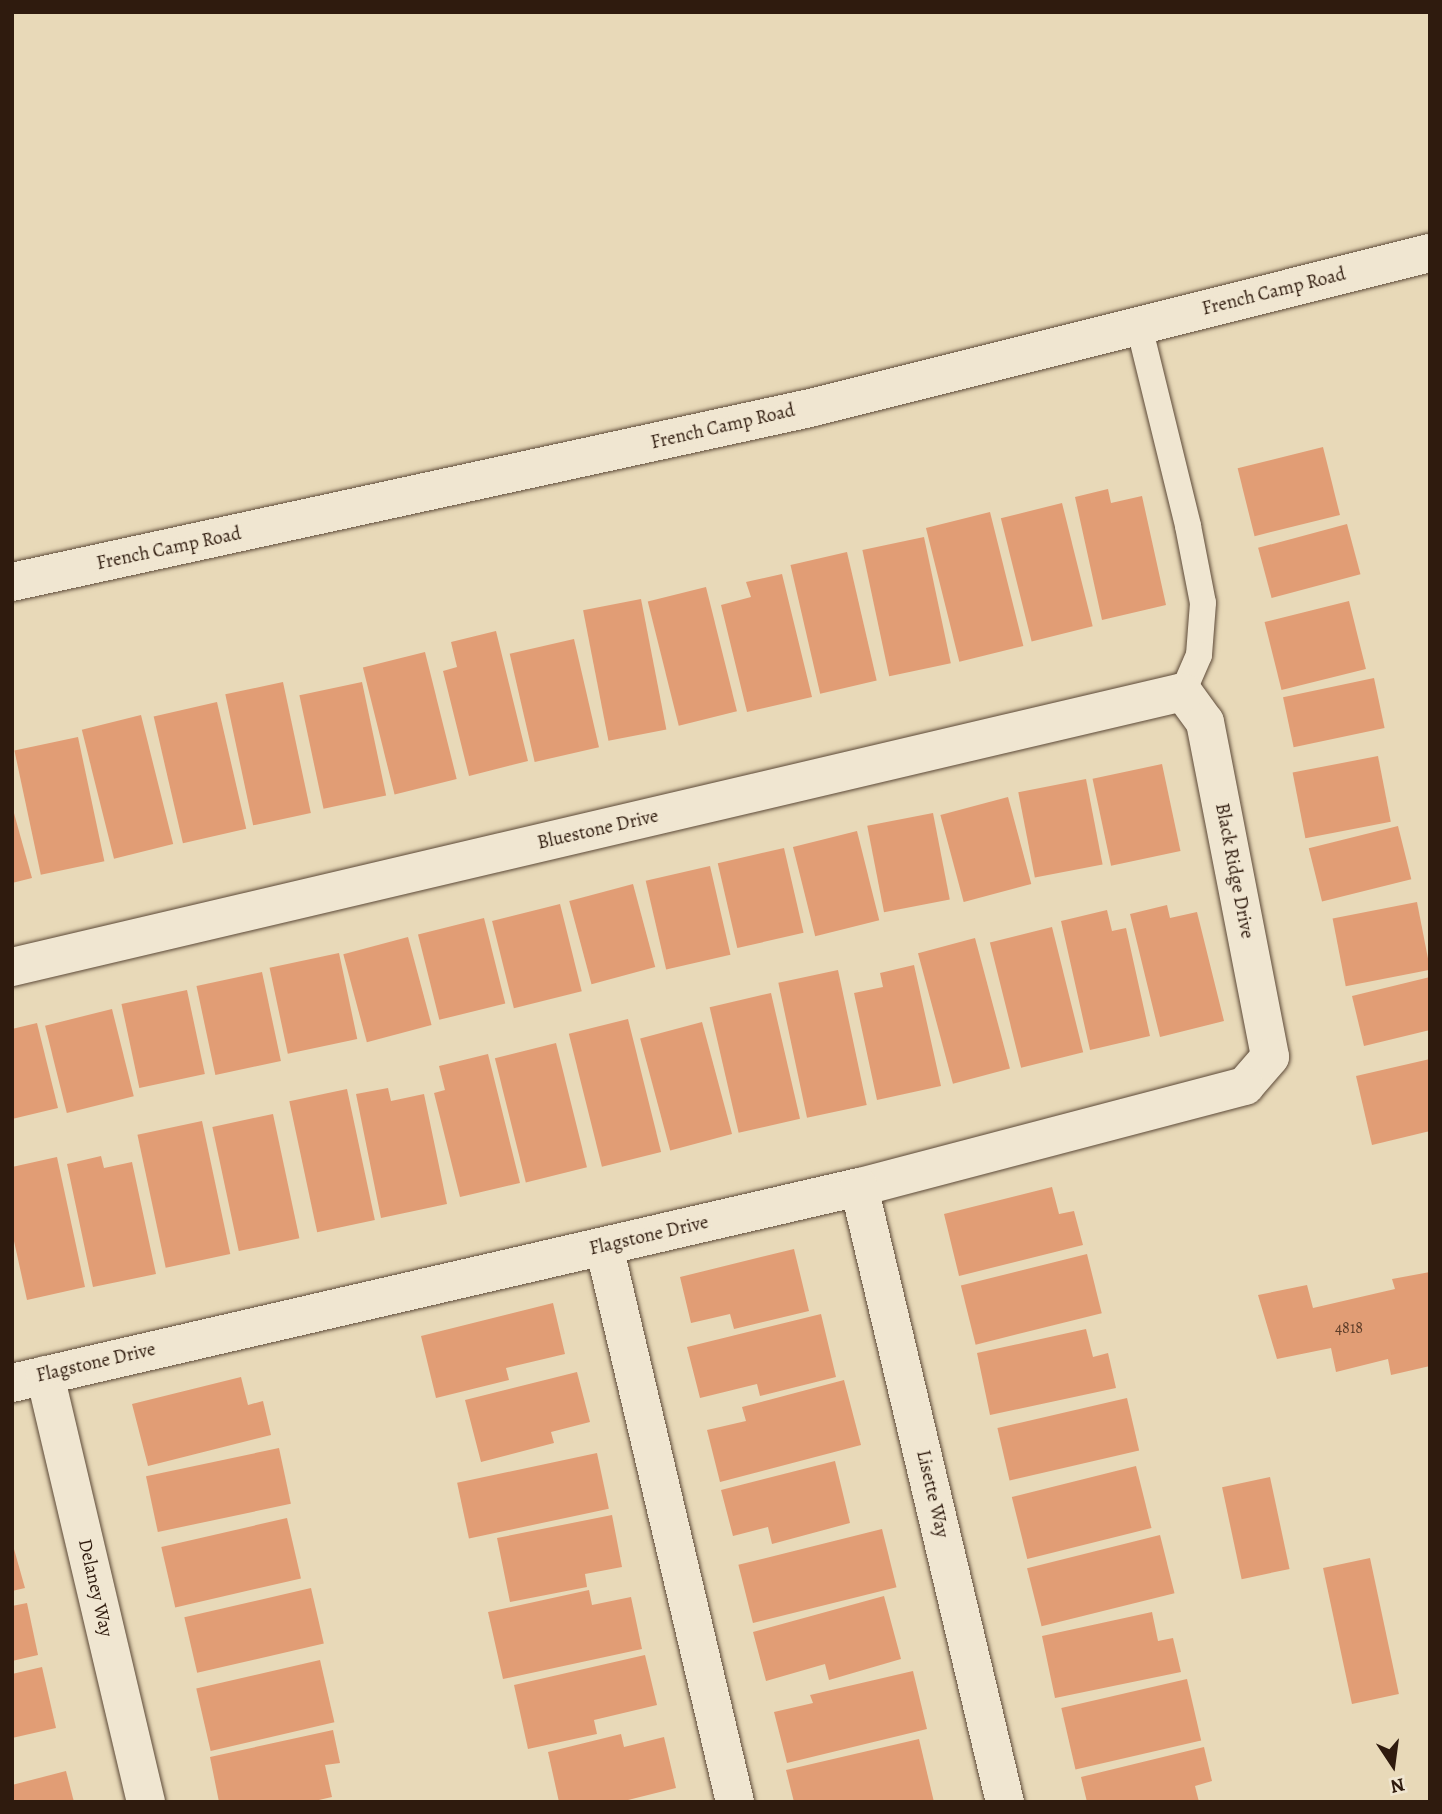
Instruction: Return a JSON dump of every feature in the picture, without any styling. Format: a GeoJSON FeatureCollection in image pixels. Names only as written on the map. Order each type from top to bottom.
{"type":"FeatureCollection","features":[{"type":"Feature","properties":{"kind":"street","name":"French Camp Road"},"geometry":{"type":"LineString","coordinates":[[12,582],[810,408],[1139,326],[1429,258]]}},
{"type":"Feature","properties":{"kind":"street","name":"Bluestone Drive"},"geometry":{"type":"LineString","coordinates":[[12,967],[1183,692]]}},
{"type":"Feature","properties":{"kind":"street","name":"Black Ridge Drive"},"geometry":{"type":"LineString","coordinates":[[1183,692],[1205,722],[1270,1057]]}},
{"type":"Feature","properties":{"kind":"street","name":"Flagstone Drive"},"geometry":{"type":"LineString","coordinates":[[29,1379],[859,1187],[1245,1086],[1270,1057]]}},
{"type":"Feature","properties":{"kind":"street","name":"Lisette Way"},"geometry":{"type":"LineString","coordinates":[[859,1187],[1005,1802]]}},
{"type":"Feature","properties":{"kind":"street"},"geometry":{"type":"LineString","coordinates":[[604,1246],[735,1802]]}},
{"type":"Feature","properties":{"kind":"street","name":"Delaney Way"},"geometry":{"type":"LineString","coordinates":[[29,1379],[146,1802]]}},
{"type":"Feature","properties":{"kind":"lane"},"geometry":{"type":"LineString","coordinates":[[1139,326],[1188,526],[1203,603],[1199,654],[1183,692]]}},
{"type":"Feature","properties":{"kind":"building"},"geometry":{"type":"Polygon","coordinates":[[[1323,447],[1340,515],[1255,536],[1238,468],[1323,447]]]}},
{"type":"Feature","properties":{"kind":"building"},"geometry":{"type":"Polygon","coordinates":[[[1108,489],[1111,503],[1142,496],[1166,605],[1102,620],[1075,497],[1108,489]]]}},
{"type":"Feature","properties":{"kind":"building"},"geometry":{"type":"Polygon","coordinates":[[[1062,503],[1093,626],[1032,641],[1001,518],[1062,503]]]}},
{"type":"Feature","properties":{"kind":"building"},"geometry":{"type":"Polygon","coordinates":[[[990,512],[1023,646],[959,662],[926,528],[990,512]]]}},
{"type":"Feature","properties":{"kind":"building"},"geometry":{"type":"Polygon","coordinates":[[[1347,524],[1360,574],[1272,598],[1258,548],[1347,524]]]}},
{"type":"Feature","properties":{"kind":"building"},"geometry":{"type":"Polygon","coordinates":[[[924,537],[951,663],[889,676],[862,550],[924,537]]]}},
{"type":"Feature","properties":{"kind":"building"},"geometry":{"type":"Polygon","coordinates":[[[847,552],[877,681],[820,694],[790,565],[847,552]]]}},
{"type":"Feature","properties":{"kind":"building"},"geometry":{"type":"Polygon","coordinates":[[[782,574],[812,697],[747,712],[721,605],[751,597],[746,582],[782,574]]]}},
{"type":"Feature","properties":{"kind":"building"},"geometry":{"type":"Polygon","coordinates":[[[706,587],[737,711],[679,726],[648,602],[706,587]]]}},
{"type":"Feature","properties":{"kind":"building"},"geometry":{"type":"Polygon","coordinates":[[[641,599],[666,730],[608,741],[583,610],[641,599]]]}},
{"type":"Feature","properties":{"kind":"building"},"geometry":{"type":"Polygon","coordinates":[[[1349,601],[1366,669],[1282,690],[1265,622],[1349,601]]]}},
{"type":"Feature","properties":{"kind":"building"},"geometry":{"type":"Polygon","coordinates":[[[496,631],[528,761],[469,776],[443,671],[457,667],[451,642],[496,631]]]}},
{"type":"Feature","properties":{"kind":"building"},"geometry":{"type":"Polygon","coordinates":[[[574,639],[599,747],[535,762],[510,654],[574,639]]]}},
{"type":"Feature","properties":{"kind":"building"},"geometry":{"type":"Polygon","coordinates":[[[425,652],[457,779],[395,795],[363,667],[425,652]]]}},
{"type":"Feature","properties":{"kind":"building"},"geometry":{"type":"Polygon","coordinates":[[[1374,678],[1385,728],[1294,747],[1283,697],[1374,678]]]}},
{"type":"Feature","properties":{"kind":"building"},"geometry":{"type":"Polygon","coordinates":[[[283,682],[311,813],[253,825],[225,694],[283,682]]]}},
{"type":"Feature","properties":{"kind":"building"},"geometry":{"type":"Polygon","coordinates":[[[362,682],[386,795],[324,809],[299,695],[362,682]]]}},
{"type":"Feature","properties":{"kind":"building"},"geometry":{"type":"Polygon","coordinates":[[[217,702],[246,829],[183,843],[154,717],[217,702]]]}},
{"type":"Feature","properties":{"kind":"building"},"geometry":{"type":"Polygon","coordinates":[[[141,715],[173,844],[114,859],[82,730],[141,715]]]}},
{"type":"Feature","properties":{"kind":"building"},"geometry":{"type":"Polygon","coordinates":[[[78,737],[104,861],[41,875],[14,751],[78,737]]]}},
{"type":"Feature","properties":{"kind":"building"},"geometry":{"type":"Polygon","coordinates":[[[1378,756],[1391,822],[1305,838],[1293,773],[1378,756]]]}},
{"type":"Feature","properties":{"kind":"building"},"geometry":{"type":"Polygon","coordinates":[[[1162,764],[1181,851],[1111,866],[1093,779],[1162,764]]]}},
{"type":"Feature","properties":{"kind":"building"},"geometry":{"type":"Polygon","coordinates":[[[1086,779],[1103,864],[1035,878],[1018,792],[1086,779]]]}},
{"type":"Feature","properties":{"kind":"building"},"geometry":{"type":"Polygon","coordinates":[[[1008,797],[1031,884],[964,902],[940,815],[1008,797]]]}},
{"type":"Feature","properties":{"kind":"building"},"geometry":{"type":"Polygon","coordinates":[[[12,806],[32,878],[12,883],[12,806]]]}},
{"type":"Feature","properties":{"kind":"building"},"geometry":{"type":"Polygon","coordinates":[[[933,813],[950,899],[884,912],[867,826],[933,813]]]}},
{"type":"Feature","properties":{"kind":"building"},"geometry":{"type":"Polygon","coordinates":[[[1398,826],[1411,879],[1322,902],[1309,848],[1398,826]]]}},
{"type":"Feature","properties":{"kind":"building"},"geometry":{"type":"Polygon","coordinates":[[[857,831],[879,920],[815,936],[793,847],[857,831]]]}},
{"type":"Feature","properties":{"kind":"building"},"geometry":{"type":"Polygon","coordinates":[[[784,848],[804,933],[737,948],[718,863],[784,848]]]}},
{"type":"Feature","properties":{"kind":"building"},"geometry":{"type":"Polygon","coordinates":[[[710,866],[730,955],[666,970],[646,881],[710,866]]]}},
{"type":"Feature","properties":{"kind":"building"},"geometry":{"type":"Polygon","coordinates":[[[633,884],[655,967],[592,984],[569,901],[633,884]]]}},
{"type":"Feature","properties":{"kind":"building"},"geometry":{"type":"Polygon","coordinates":[[[1417,902],[1430,970],[1346,986],[1333,918],[1417,902]]]}},
{"type":"Feature","properties":{"kind":"building"},"geometry":{"type":"Polygon","coordinates":[[[560,904],[582,991],[514,1008],[492,921],[560,904]]]}},
{"type":"Feature","properties":{"kind":"building"},"geometry":{"type":"Polygon","coordinates":[[[1167,905],[1170,918],[1197,912],[1224,1021],[1160,1037],[1130,914],[1167,905]]]}},
{"type":"Feature","properties":{"kind":"building"},"geometry":{"type":"Polygon","coordinates":[[[1107,910],[1112,931],[1126,928],[1150,1036],[1090,1050],[1061,921],[1107,910]]]}},
{"type":"Feature","properties":{"kind":"building"},"geometry":{"type":"Polygon","coordinates":[[[484,918],[505,1003],[439,1020],[418,934],[484,918]]]}},
{"type":"Feature","properties":{"kind":"building"},"geometry":{"type":"Polygon","coordinates":[[[1052,927],[1083,1052],[1021,1068],[990,942],[1052,927]]]}},
{"type":"Feature","properties":{"kind":"building"},"geometry":{"type":"Polygon","coordinates":[[[408,937],[432,1025],[367,1042],[343,954],[408,937]]]}},
{"type":"Feature","properties":{"kind":"building"},"geometry":{"type":"Polygon","coordinates":[[[975,938],[1010,1068],[953,1084],[918,953],[975,938]]]}},
{"type":"Feature","properties":{"kind":"building"},"geometry":{"type":"Polygon","coordinates":[[[339,953],[357,1039],[288,1054],[270,968],[339,953]]]}},
{"type":"Feature","properties":{"kind":"building"},"geometry":{"type":"Polygon","coordinates":[[[914,965],[941,1086],[877,1100],[854,993],[883,987],[880,973],[914,965]]]}},
{"type":"Feature","properties":{"kind":"building"},"geometry":{"type":"Polygon","coordinates":[[[838,970],[867,1105],[807,1118],[778,983],[838,970]]]}},
{"type":"Feature","properties":{"kind":"building"},"geometry":{"type":"Polygon","coordinates":[[[262,972],[281,1061],[215,1075],[196,986],[262,972]]]}},
{"type":"Feature","properties":{"kind":"building"},"geometry":{"type":"Polygon","coordinates":[[[1430,977],[1430,1030],[1364,1046],[1352,996],[1430,977]]]}},
{"type":"Feature","properties":{"kind":"building"},"geometry":{"type":"Polygon","coordinates":[[[187,990],[205,1074],[139,1088],[121,1004],[187,990]]]}},
{"type":"Feature","properties":{"kind":"building"},"geometry":{"type":"Polygon","coordinates":[[[771,993],[800,1119],[739,1133],[710,1007],[771,993]]]}},
{"type":"Feature","properties":{"kind":"building"},"geometry":{"type":"Polygon","coordinates":[[[112,1009],[134,1096],[67,1113],[45,1026],[112,1009]]]}},
{"type":"Feature","properties":{"kind":"building"},"geometry":{"type":"Polygon","coordinates":[[[628,1019],[661,1152],[602,1167],[569,1034],[628,1019]]]}},
{"type":"Feature","properties":{"kind":"building"},"geometry":{"type":"Polygon","coordinates":[[[702,1022],[732,1134],[670,1151],[640,1039],[702,1022]]]}},
{"type":"Feature","properties":{"kind":"building"},"geometry":{"type":"Polygon","coordinates":[[[37,1023],[58,1108],[12,1119],[12,1029],[37,1023]]]}},
{"type":"Feature","properties":{"kind":"building"},"geometry":{"type":"Polygon","coordinates":[[[556,1043],[587,1167],[526,1182],[495,1058],[556,1043]]]}},
{"type":"Feature","properties":{"kind":"building"},"geometry":{"type":"Polygon","coordinates":[[[488,1054],[520,1183],[460,1197],[434,1093],[445,1090],[439,1066],[488,1054]]]}},
{"type":"Feature","properties":{"kind":"building"},"geometry":{"type":"Polygon","coordinates":[[[1430,1059],[1430,1131],[1372,1145],[1356,1076],[1430,1059]]]}},
{"type":"Feature","properties":{"kind":"building"},"geometry":{"type":"Polygon","coordinates":[[[388,1088],[391,1101],[424,1094],[447,1204],[381,1218],[356,1094],[388,1088]]]}},
{"type":"Feature","properties":{"kind":"building"},"geometry":{"type":"Polygon","coordinates":[[[347,1089],[375,1220],[317,1232],[289,1101],[347,1089]]]}},
{"type":"Feature","properties":{"kind":"building"},"geometry":{"type":"Polygon","coordinates":[[[273,1114],[299,1238],[239,1251],[212,1127],[273,1114]]]}},
{"type":"Feature","properties":{"kind":"building"},"geometry":{"type":"Polygon","coordinates":[[[202,1121],[230,1254],[166,1268],[137,1135],[202,1121]]]}},
{"type":"Feature","properties":{"kind":"building"},"geometry":{"type":"Polygon","coordinates":[[[101,1156],[104,1168],[132,1162],[156,1274],[93,1287],[67,1164],[101,1156]]]}},
{"type":"Feature","properties":{"kind":"building"},"geometry":{"type":"Polygon","coordinates":[[[57,1157],[85,1287],[27,1300],[12,1232],[12,1167],[57,1157]]]}},
{"type":"Feature","properties":{"kind":"building"},"geometry":{"type":"Polygon","coordinates":[[[1052,1187],[1059,1214],[1074,1211],[1083,1245],[959,1276],[944,1214],[1052,1187]]]}},
{"type":"Feature","properties":{"kind":"building"},"geometry":{"type":"Polygon","coordinates":[[[794,1249],[809,1311],[734,1329],[730,1314],[691,1323],[680,1277],[794,1249]]]}},
{"type":"Feature","properties":{"kind":"building"},"geometry":{"type":"Polygon","coordinates":[[[1087,1254],[1102,1313],[976,1345],[961,1285],[1087,1254]]]}},
{"type":"Feature","properties":{"kind":"building"},"geometry":{"type":"Polygon","coordinates":[[[1430,1272],[1430,1366],[1391,1375],[1388,1359],[1336,1372],[1331,1348],[1277,1359],[1258,1295],[1307,1285],[1313,1308],[1395,1289],[1392,1279],[1430,1272]]]}},
{"type":"Feature","properties":{"kind":"building"},"geometry":{"type":"Polygon","coordinates":[[[553,1303],[565,1354],[506,1368],[509,1380],[436,1398],[421,1336],[553,1303]]]}},
{"type":"Feature","properties":{"kind":"building"},"geometry":{"type":"Polygon","coordinates":[[[821,1314],[836,1377],[760,1396],[757,1384],[700,1398],[687,1347],[821,1314]]]}},
{"type":"Feature","properties":{"kind":"building"},"geometry":{"type":"Polygon","coordinates":[[[1086,1329],[1093,1357],[1108,1353],[1116,1388],[990,1415],[977,1353],[1086,1329]]]}},
{"type":"Feature","properties":{"kind":"building"},"geometry":{"type":"Polygon","coordinates":[[[577,1372],[590,1422],[551,1432],[554,1443],[481,1462],[465,1400],[577,1372]]]}},
{"type":"Feature","properties":{"kind":"building"},"geometry":{"type":"Polygon","coordinates":[[[241,1377],[248,1405],[263,1401],[271,1435],[148,1466],[132,1404],[241,1377]]]}},
{"type":"Feature","properties":{"kind":"building"},"geometry":{"type":"Polygon","coordinates":[[[844,1380],[861,1445],[720,1482],[707,1430],[746,1421],[742,1407],[844,1380]]]}},
{"type":"Feature","properties":{"kind":"building"},"geometry":{"type":"Polygon","coordinates":[[[1127,1398],[1139,1451],[1010,1481],[997,1428],[1127,1398]]]}},
{"type":"Feature","properties":{"kind":"building"},"geometry":{"type":"Polygon","coordinates":[[[279,1448],[291,1504],[158,1532],[146,1476],[279,1448]]]}},
{"type":"Feature","properties":{"kind":"building"},"geometry":{"type":"Polygon","coordinates":[[[597,1453],[609,1509],[469,1538],[457,1483],[597,1453]]]}},
{"type":"Feature","properties":{"kind":"building"},"geometry":{"type":"Polygon","coordinates":[[[835,1461],[850,1523],[772,1544],[768,1527],[733,1536],[721,1490],[835,1461]]]}},
{"type":"Feature","properties":{"kind":"building"},"geometry":{"type":"Polygon","coordinates":[[[1136,1466],[1151,1528],[1027,1559],[1012,1497],[1136,1466]]]}},
{"type":"Feature","properties":{"kind":"building"},"geometry":{"type":"Polygon","coordinates":[[[1270,1477],[1290,1569],[1242,1579],[1222,1487],[1270,1477]]]}},
{"type":"Feature","properties":{"kind":"building"},"geometry":{"type":"Polygon","coordinates":[[[612,1515],[622,1567],[585,1574],[587,1587],[510,1602],[497,1538],[612,1515]]]}},
{"type":"Feature","properties":{"kind":"building"},"geometry":{"type":"Polygon","coordinates":[[[287,1518],[301,1578],[175,1607],[161,1547],[287,1518]]]}},
{"type":"Feature","properties":{"kind":"building"},"geometry":{"type":"Polygon","coordinates":[[[882,1529],[897,1587],[753,1623],[738,1565],[882,1529]]]}},
{"type":"Feature","properties":{"kind":"building"},"geometry":{"type":"Polygon","coordinates":[[[1160,1535],[1175,1593],[1042,1626],[1027,1568],[1160,1535]]]}},
{"type":"Feature","properties":{"kind":"building"},"geometry":{"type":"Polygon","coordinates":[[[12,1542],[25,1588],[12,1591],[12,1542]]]}},
{"type":"Feature","properties":{"kind":"building"},"geometry":{"type":"Polygon","coordinates":[[[1370,1558],[1399,1694],[1352,1704],[1323,1568],[1370,1558]]]}},
{"type":"Feature","properties":{"kind":"building"},"geometry":{"type":"Polygon","coordinates":[[[311,1588],[324,1644],[197,1673],[184,1617],[311,1588]]]}},
{"type":"Feature","properties":{"kind":"building"},"geometry":{"type":"Polygon","coordinates":[[[589,1590],[592,1605],[631,1597],[642,1649],[503,1679],[488,1612],[589,1590]]]}},
{"type":"Feature","properties":{"kind":"building"},"geometry":{"type":"Polygon","coordinates":[[[884,1596],[901,1659],[829,1680],[825,1664],[766,1681],[753,1632],[884,1596]]]}},
{"type":"Feature","properties":{"kind":"building"},"geometry":{"type":"Polygon","coordinates":[[[27,1603],[38,1655],[12,1661],[12,1606],[27,1603]]]}},
{"type":"Feature","properties":{"kind":"building"},"geometry":{"type":"Polygon","coordinates":[[[1152,1612],[1158,1641],[1173,1638],[1181,1672],[1055,1698],[1042,1636],[1152,1612]]]}},
{"type":"Feature","properties":{"kind":"building"},"geometry":{"type":"Polygon","coordinates":[[[645,1655],[657,1705],[594,1720],[597,1734],[528,1749],[514,1685],[645,1655]]]}},
{"type":"Feature","properties":{"kind":"building"},"geometry":{"type":"Polygon","coordinates":[[[320,1660],[334,1722],[211,1751],[196,1689],[320,1660]]]}},
{"type":"Feature","properties":{"kind":"building"},"geometry":{"type":"Polygon","coordinates":[[[42,1667],[56,1728],[12,1738],[12,1674],[42,1667]]]}},
{"type":"Feature","properties":{"kind":"building"},"geometry":{"type":"Polygon","coordinates":[[[913,1671],[927,1729],[787,1763],[774,1712],[813,1703],[810,1695],[913,1671]]]}},
{"type":"Feature","properties":{"kind":"building"},"geometry":{"type":"Polygon","coordinates":[[[1187,1679],[1201,1740],[1075,1769],[1061,1708],[1187,1679]]]}},
{"type":"Feature","properties":{"kind":"building"},"geometry":{"type":"Polygon","coordinates":[[[333,1730],[340,1763],[325,1765],[332,1797],[310,1802],[219,1802],[210,1757],[333,1730]]]}},
{"type":"Feature","properties":{"kind":"building"},"geometry":{"type":"Polygon","coordinates":[[[621,1734],[624,1747],[664,1737],[676,1788],[620,1802],[559,1802],[548,1752],[621,1734]]]}},
{"type":"Feature","properties":{"kind":"building"},"geometry":{"type":"Polygon","coordinates":[[[919,1739],[934,1802],[794,1802],[786,1770],[919,1739]]]}},
{"type":"Feature","properties":{"kind":"building"},"geometry":{"type":"Polygon","coordinates":[[[1204,1747],[1212,1781],[1195,1786],[1199,1802],[1087,1802],[1081,1777],[1204,1747]]]}},
{"type":"Feature","properties":{"kind":"building"},"geometry":{"type":"Polygon","coordinates":[[[66,1771],[74,1802],[12,1802],[12,1785],[66,1771]]]}}]}
